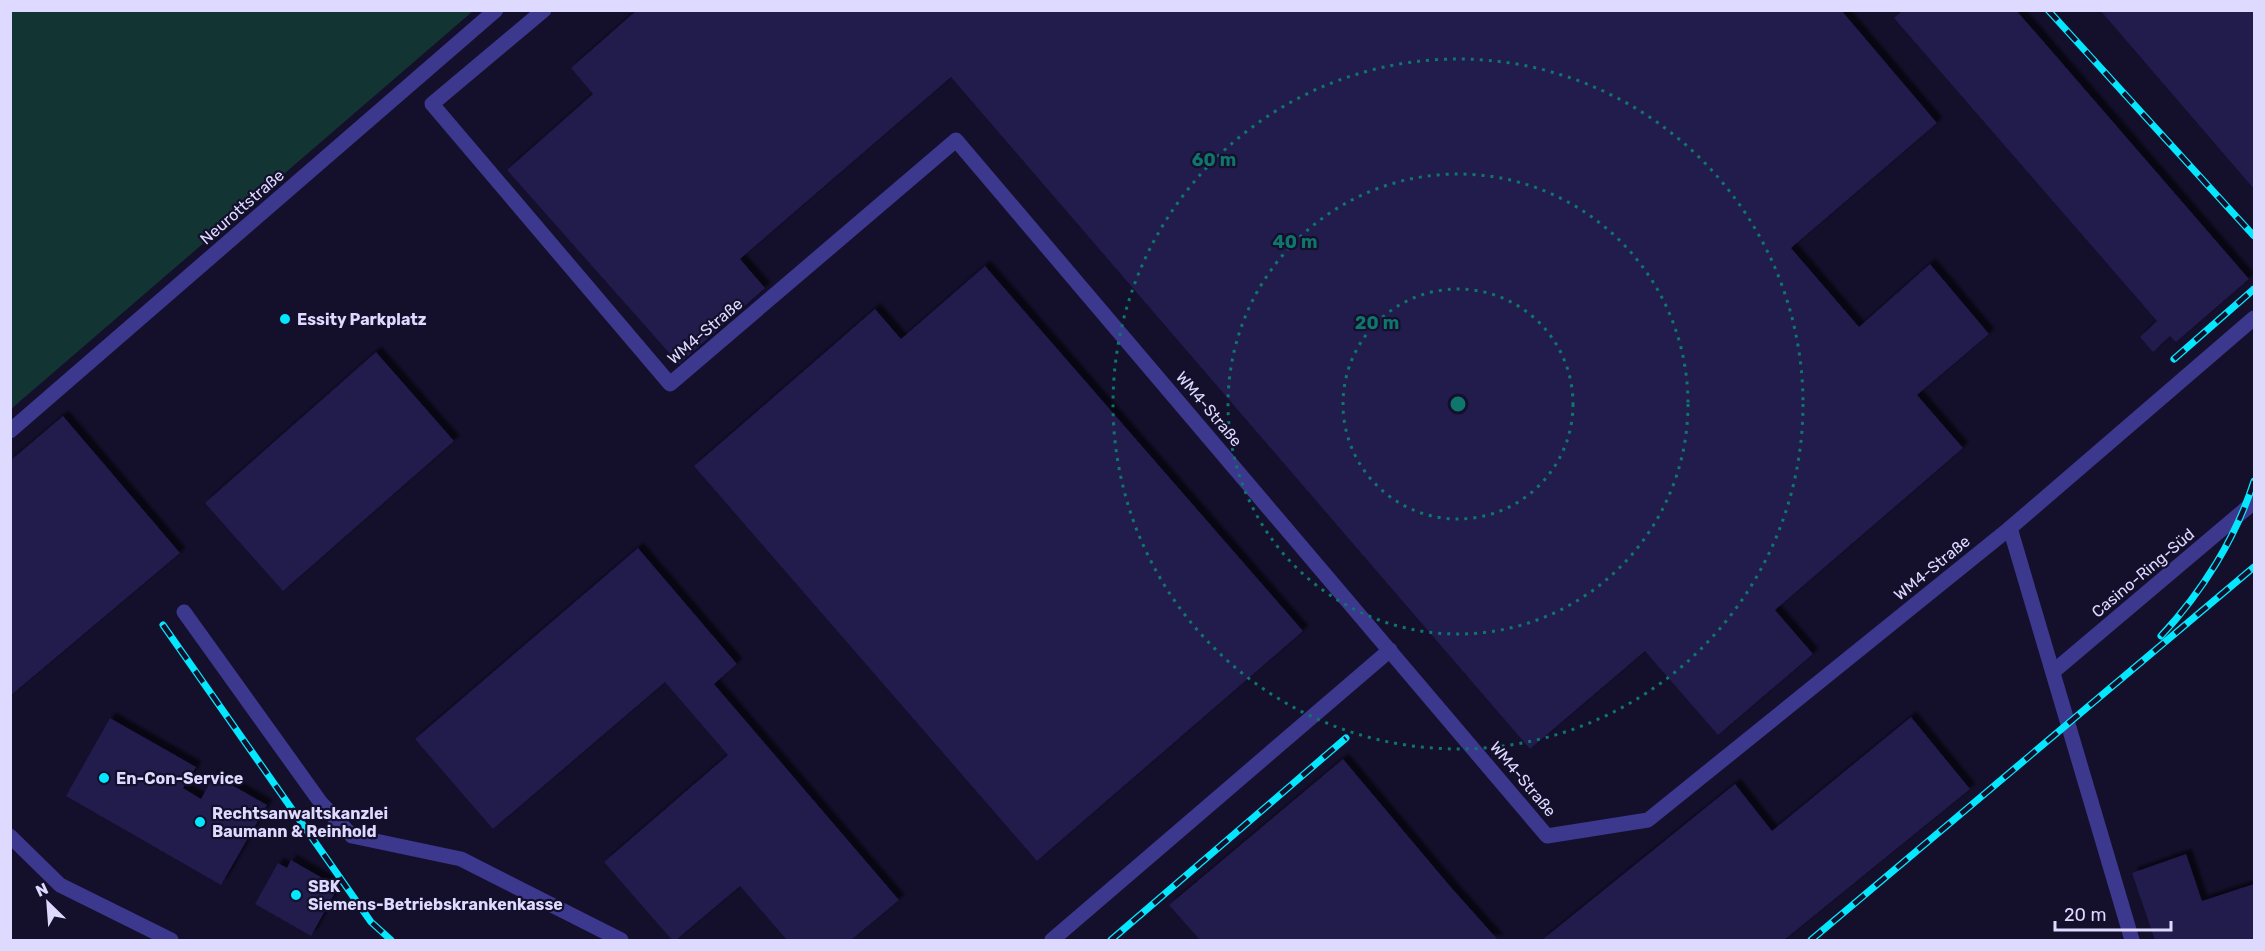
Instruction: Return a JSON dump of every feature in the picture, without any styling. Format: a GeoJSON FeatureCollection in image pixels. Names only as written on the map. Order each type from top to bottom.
{"type":"FeatureCollection","features":[{"type":"Feature","properties":{"kind":"street","name":"Neurottstraße"},"geometry":{"type":"LineString","coordinates":[[10,430],[496,10]]}},
{"type":"Feature","properties":{"kind":"street","name":"WM4-Straße"},"geometry":{"type":"LineString","coordinates":[[544,10],[432,104],[670,384],[956,140],[1547,836],[1648,820],[2010,528]]}},
{"type":"Feature","properties":{"kind":"street"},"geometry":{"type":"LineString","coordinates":[[2132,940],[2010,528],[2254,318]]}},
{"type":"Feature","properties":{"kind":"street","name":"Casino-Ring-Süd"},"geometry":{"type":"LineString","coordinates":[[2054,671],[2254,502]]}},
{"type":"Feature","properties":{"kind":"street"},"geometry":{"type":"LineString","coordinates":[[184,612],[321,802],[352,836],[461,859],[621,940]]}},
{"type":"Feature","properties":{"kind":"street"},"geometry":{"type":"LineString","coordinates":[[1052,940],[1390,650]]}},
{"type":"Feature","properties":{"kind":"street"},"geometry":{"type":"LineString","coordinates":[[10,836],[60,885],[171,940]]}},
{"type":"Feature","properties":{"kind":"green space"},"geometry":{"type":"Polygon","coordinates":[[[11,10],[473,10],[473,11],[11,409],[11,10]]]}},
{"type":"Feature","properties":{"kind":"building"},"geometry":{"type":"Polygon","coordinates":[[[637,10],[1841,10],[1937,123],[1791,248],[1859,327],[1930,264],[1989,334],[1917,395],[1963,448],[1775,610],[1813,654],[1718,735],[1645,651],[1530,749],[951,77],[740,259],[765,288],[679,364],[507,170],[593,94],[571,68],[637,10]]]}},
{"type":"Feature","properties":{"kind":"building"},"geometry":{"type":"Polygon","coordinates":[[[1903,10],[2016,10],[2249,279],[2176,342],[2170,336],[2153,352],[2140,337],[2157,321],[1894,18],[1903,10]]]}},
{"type":"Feature","properties":{"kind":"building"},"geometry":{"type":"Polygon","coordinates":[[[2100,10],[2254,10],[2254,189],[2100,10]]]}},
{"type":"Feature","properties":{"kind":"building"},"geometry":{"type":"Polygon","coordinates":[[[985,266],[1303,631],[1037,861],[694,466],[875,309],[901,339],[985,266]]]}},
{"type":"Feature","properties":{"kind":"building"},"geometry":{"type":"Polygon","coordinates":[[[376,352],[454,441],[283,591],[205,503],[376,352]]]}},
{"type":"Feature","properties":{"kind":"building"},"geometry":{"type":"Polygon","coordinates":[[[63,416],[180,553],[10,696],[10,461],[63,416]]]}},
{"type":"Feature","properties":{"kind":"building"},"geometry":{"type":"Polygon","coordinates":[[[638,548],[737,664],[714,684],[899,900],[851,940],[787,940],[740,886],[676,940],[672,940],[604,862],[728,755],[665,682],[493,829],[415,739],[638,548]]]}},
{"type":"Feature","properties":{"kind":"building"},"geometry":{"type":"Polygon","coordinates":[[[1911,717],[1970,789],[1784,940],[1542,940],[1735,784],[1772,831],[1911,717]]]}},
{"type":"Feature","properties":{"kind":"building"},"geometry":{"type":"Polygon","coordinates":[[[110,718],[196,767],[183,788],[201,799],[214,775],[267,805],[221,885],[66,796],[110,718]]]}},
{"type":"Feature","properties":{"kind":"building"},"geometry":{"type":"Polygon","coordinates":[[[1343,759],[1498,940],[1200,940],[1169,905],[1343,759]]]}},
{"type":"Feature","properties":{"kind":"building"},"geometry":{"type":"Polygon","coordinates":[[[2186,854],[2202,901],[2254,884],[2254,940],[2155,940],[2132,873],[2186,854]]]}},
{"type":"Feature","properties":{"kind":"building","name":"SBK Siemens-Betriebskrankenkasse"},"geometry":{"type":"Polygon","coordinates":[[[291,860],[338,887],[311,936],[255,904],[278,863],[287,868],[291,860]]]}},
{"type":"Feature","properties":{"kind":"railway"},"geometry":{"type":"LineString","coordinates":[[2048,10],[2254,236]]}},
{"type":"Feature","properties":{"kind":"railway"},"geometry":{"type":"LineString","coordinates":[[2174,359],[2254,289]]}},
{"type":"Feature","properties":{"kind":"railway"},"geometry":{"type":"LineString","coordinates":[[2161,636],[2204,583],[2238,523],[2254,481]]}},
{"type":"Feature","properties":{"kind":"railway"},"geometry":{"type":"LineString","coordinates":[[1811,940],[2254,567]]}},
{"type":"Feature","properties":{"kind":"railway"},"geometry":{"type":"LineString","coordinates":[[163,625],[371,922],[391,940]]}},
{"type":"Feature","properties":{"kind":"railway"},"geometry":{"type":"LineString","coordinates":[[1111,940],[1346,738]]}},
{"type":"Feature","properties":{"kind":"place","name":"Essity Parkplatz"},"geometry":{"type":"Point","coordinates":[285,319]}},
{"type":"Feature","properties":{"kind":"place","name":"En-Con-Service"},"geometry":{"type":"Point","coordinates":[104,778]}},
{"type":"Feature","properties":{"kind":"place","name":"Rechtsanwaltskanzlei Baumann & Reinhold"},"geometry":{"type":"Point","coordinates":[200,822]}},
{"type":"Feature","properties":{"kind":"place","name":"SBK Siemens-Betriebskrankenkasse"},"geometry":{"type":"Point","coordinates":[296,895]}}]}
